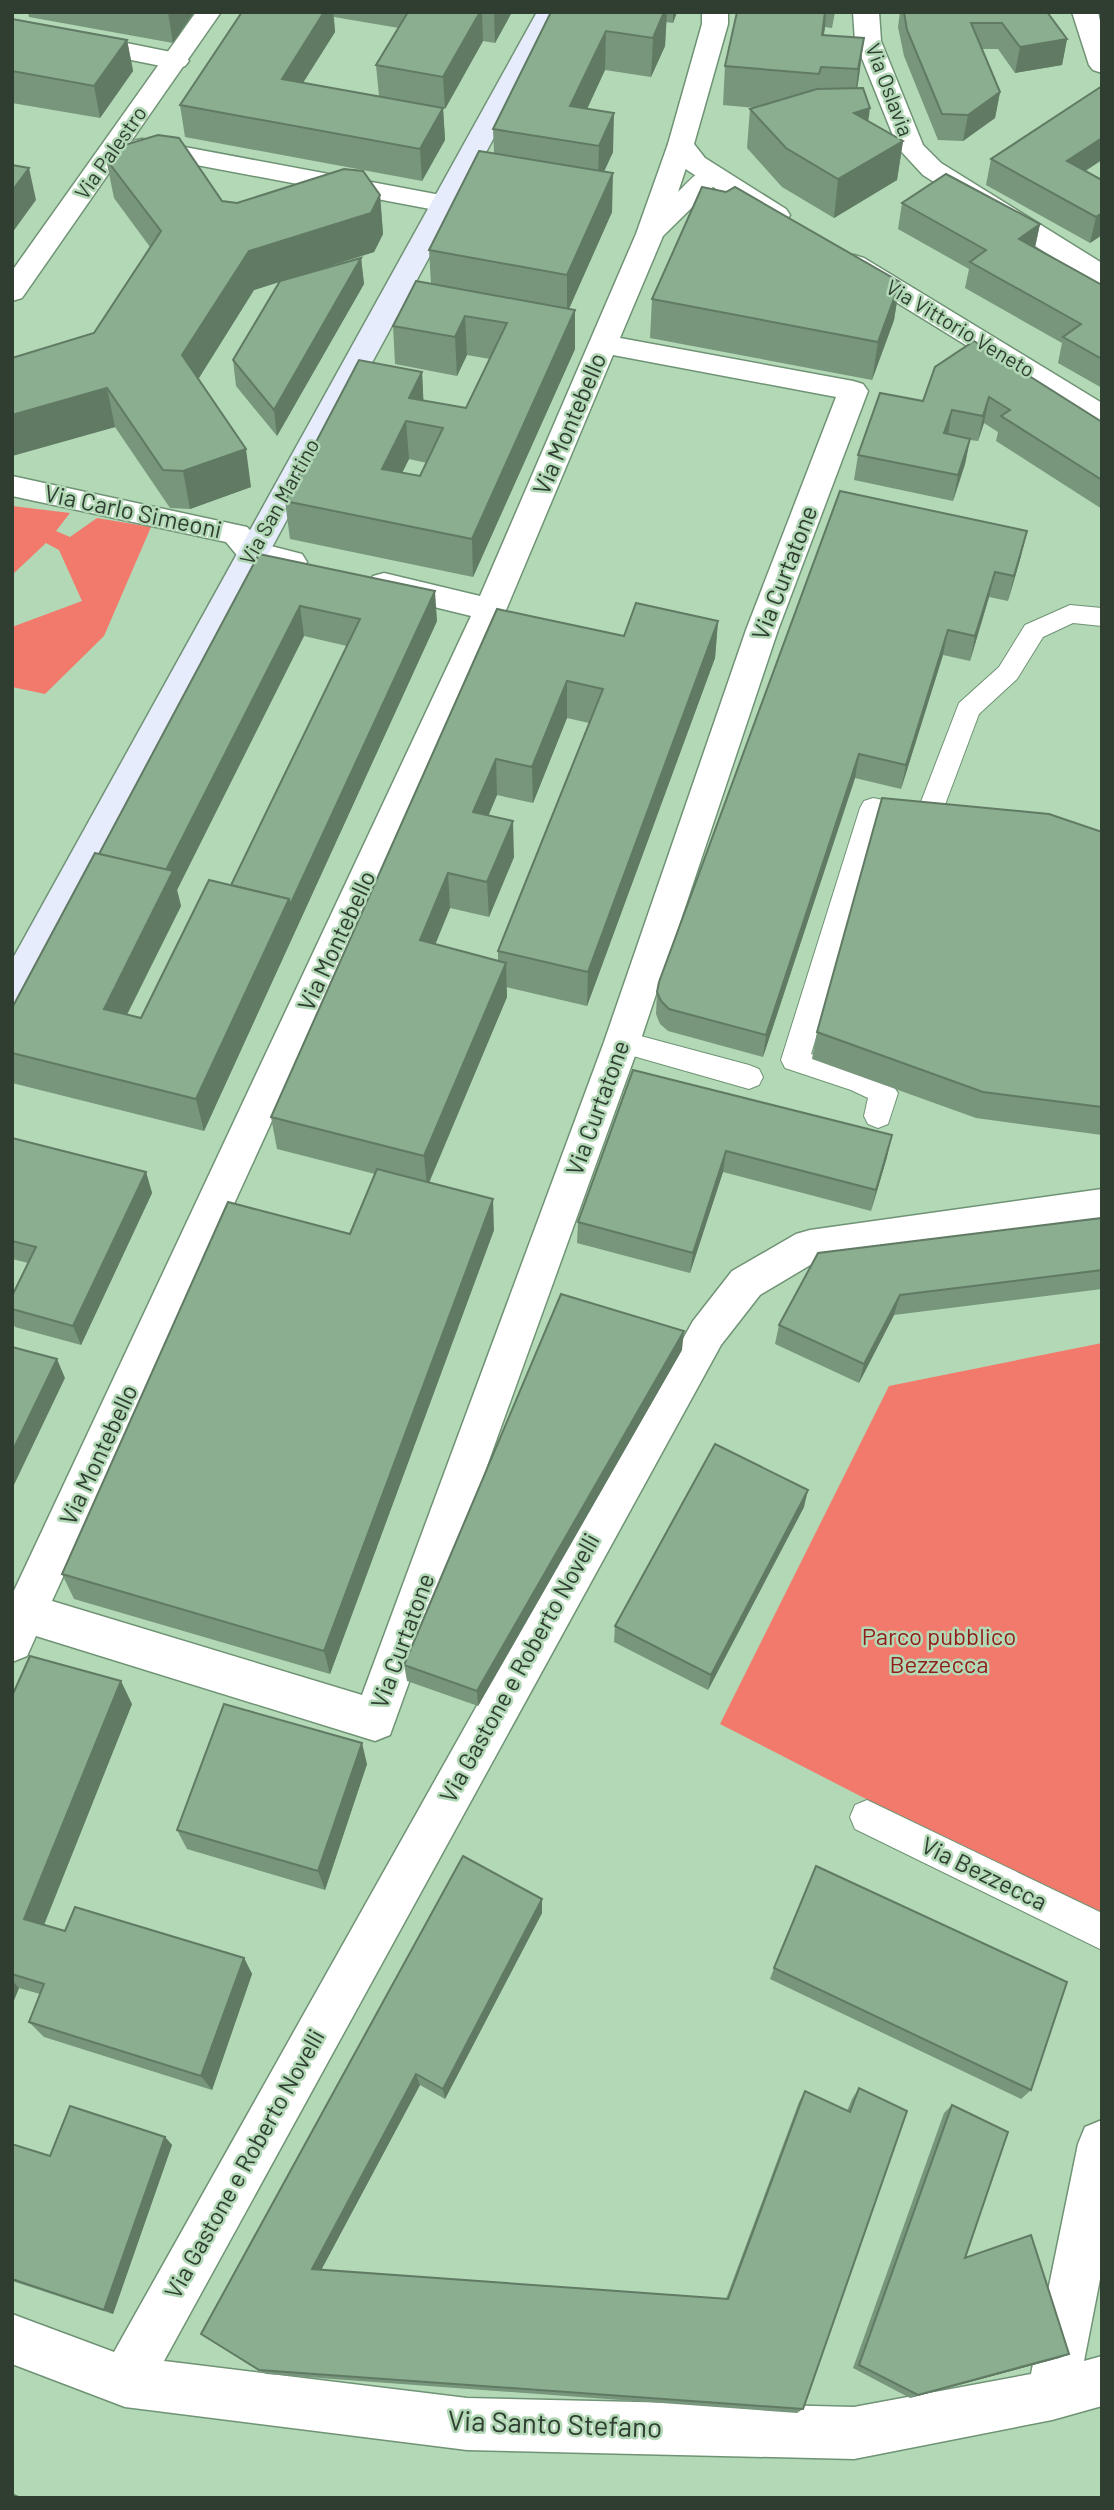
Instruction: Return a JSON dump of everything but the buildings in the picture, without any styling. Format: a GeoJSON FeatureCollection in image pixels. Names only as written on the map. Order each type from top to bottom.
{"type":"FeatureCollection","features":[{"type":"Feature","properties":{"kind":"main road","name":"Via San Martino"},"geometry":{"type":"LineString","coordinates":[[12,993],[251,552],[550,12]]}},
{"type":"Feature","properties":{"kind":"street","name":"Via Palestro"},"geometry":{"type":"LineString","coordinates":[[12,292],[209,12]]}},
{"type":"Feature","properties":{"kind":"street","name":"Via Montebello"},"geometry":{"type":"LineString","coordinates":[[19,1628],[491,610],[650,234],[690,118],[715,24],[715,12]]}},
{"type":"Feature","properties":{"kind":"street","name":"Via Oslavia"},"geometry":{"type":"LineString","coordinates":[[866,12],[868,41],[911,148],[932,169],[1102,276]]}},
{"type":"Feature","properties":{"kind":"street"},"geometry":{"type":"LineString","coordinates":[[1085,12],[1084,19],[1102,65]]}},
{"type":"Feature","properties":{"kind":"street"},"geometry":{"type":"LineString","coordinates":[[12,28],[176,61]]}},
{"type":"Feature","properties":{"kind":"street"},"geometry":{"type":"LineString","coordinates":[[690,118],[712,175]]}},
{"type":"Feature","properties":{"kind":"street"},"geometry":{"type":"LineString","coordinates":[[118,143],[446,204]]}},
{"type":"Feature","properties":{"kind":"street"},"geometry":{"type":"LineString","coordinates":[[681,144],[686,155],[712,175],[799,229]]}},
{"type":"Feature","properties":{"kind":"street","name":"Via Montebello"},"geometry":{"type":"LineString","coordinates":[[650,234],[712,175]]}},
{"type":"Feature","properties":{"kind":"street","name":"Via Vittorio Veneto"},"geometry":{"type":"LineString","coordinates":[[833,251],[1102,416]]}},
{"type":"Feature","properties":{"kind":"street","name":"Via Curtatone"},"geometry":{"type":"LineString","coordinates":[[19,1628],[374,1720],[622,1042],[762,630],[853,391],[604,344]]}},
{"type":"Feature","properties":{"kind":"street","name":"Via Carlo Simeoni"},"geometry":{"type":"LineString","coordinates":[[12,486],[236,534],[251,552],[491,610]]}},
{"type":"Feature","properties":{"kind":"street","name":"Via Gastone e Roberto Novelli"},"geometry":{"type":"LineString","coordinates":[[125,2382],[707,1333],[746,1283],[810,1246],[1102,1205]]}},
{"type":"Feature","properties":{"kind":"street"},"geometry":{"type":"LineString","coordinates":[[1052,2395],[1102,2144]]}},
{"type":"Feature","properties":{"kind":"street","name":"Via Santo Stefano"},"geometry":{"type":"LineString","coordinates":[[12,2339],[125,2382],[467,2424],[854,2433],[1052,2395],[1102,2381]]}},
{"type":"Feature","properties":{"kind":"lane"},"geometry":{"type":"LineString","coordinates":[[878,1116],[884,1093],[860,1081],[795,1060],[873,808],[928,819],[968,709],[1008,673],[1034,631],[1070,614],[1102,618]]}},
{"type":"Feature","properties":{"kind":"lane"},"geometry":{"type":"LineString","coordinates":[[622,1042],[749,1077]]}},
{"type":"Feature","properties":{"kind":"lane","name":"Via Bezzecca"},"geometry":{"type":"LineString","coordinates":[[867,1816],[1102,1932]]}},
{"type":"Feature","properties":{"kind":"green space"},"geometry":{"type":"Polygon","coordinates":[[[12,506],[70,513],[56,531],[70,537],[97,518],[151,527],[104,636],[45,694],[12,687],[12,627],[82,601],[59,550],[46,543],[12,575],[12,506]]]}},
{"type":"Feature","properties":{"kind":"green space","name":"Parco pubblico Bezzecca"},"geometry":{"type":"Polygon","coordinates":[[[1102,1343],[1102,1920],[720,1724],[889,1386],[1102,1343]]]}}]}
